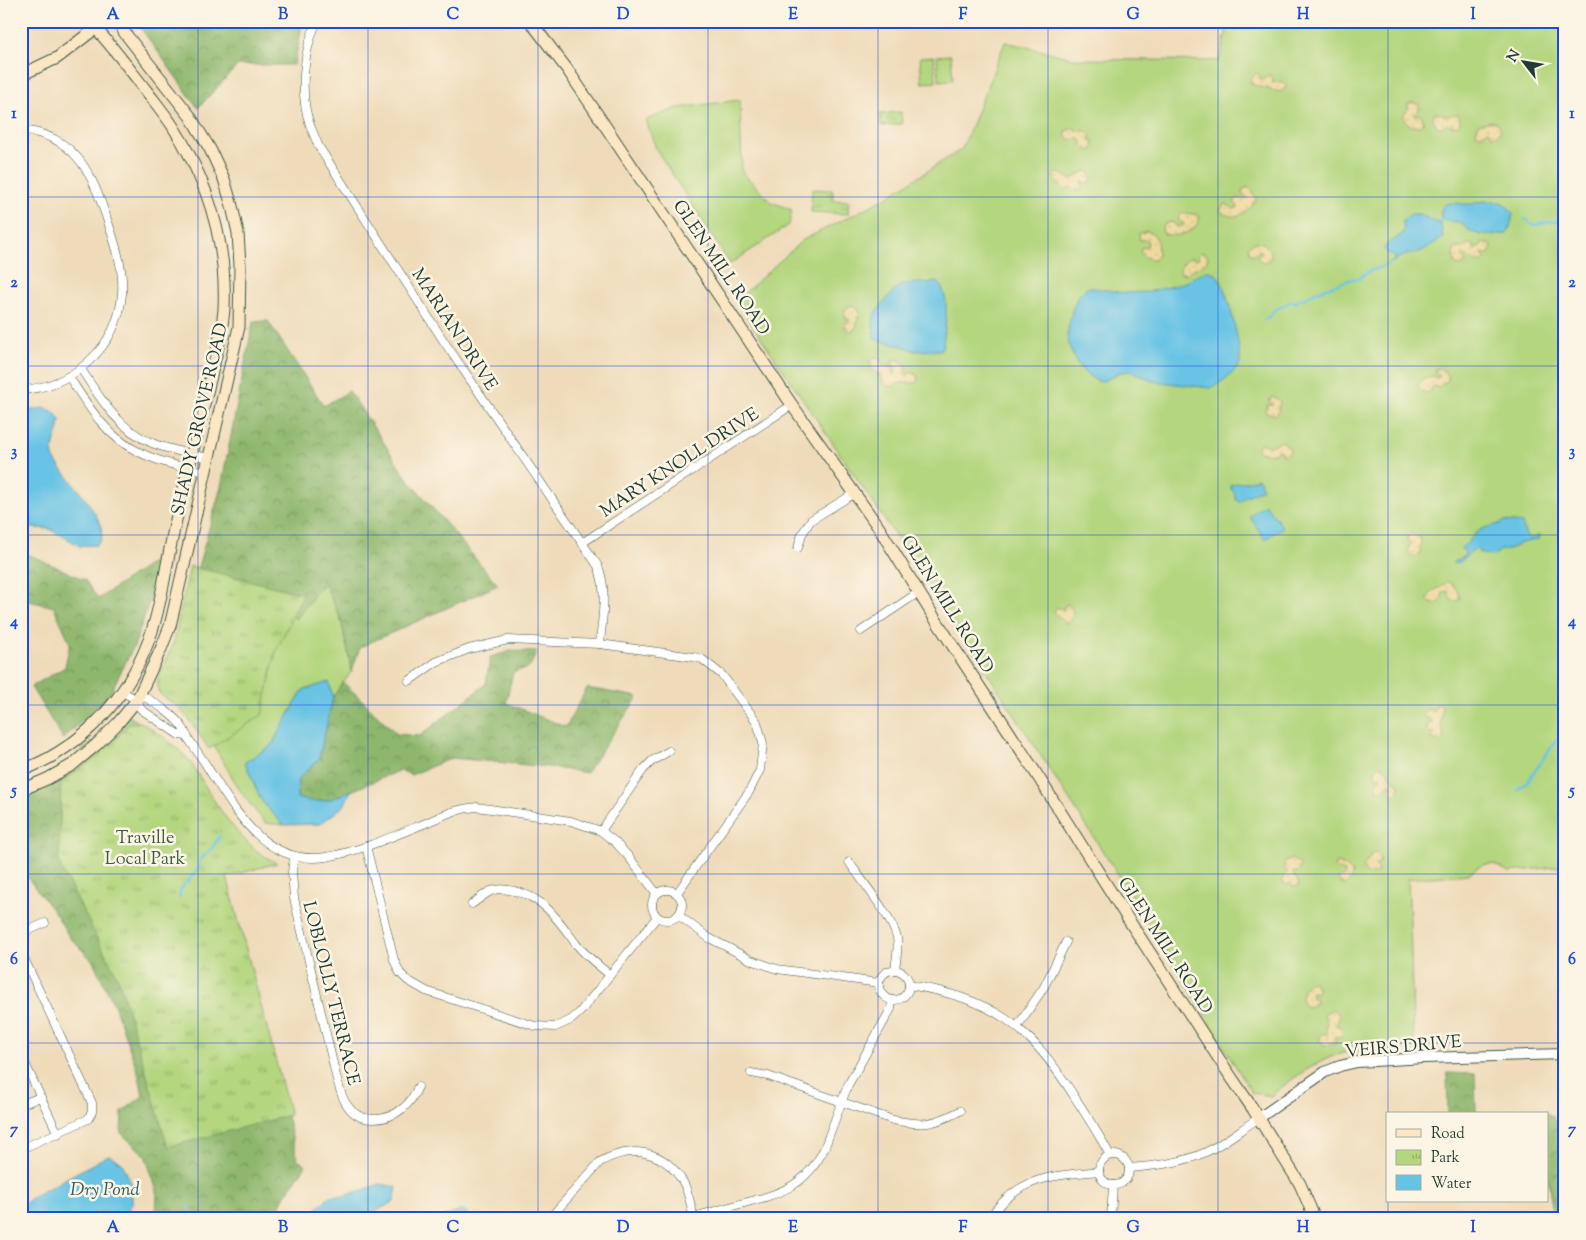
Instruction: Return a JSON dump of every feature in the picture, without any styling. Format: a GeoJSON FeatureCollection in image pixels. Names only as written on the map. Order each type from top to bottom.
{"type":"FeatureCollection","features":[{"type":"Feature","properties":{"kind":"main road","name":"SHADY GROVE ROAD"},"geometry":{"type":"LineString","coordinates":[[21,790],[47,779],[72,765],[96,745],[137,700],[158,657],[170,626],[239,327],[240,274],[238,233],[224,179],[210,149],[190,116],[124,32],[118,21]]}},
{"type":"Feature","properties":{"kind":"main road","name":"GLEN MILL ROAD"},"geometry":{"type":"LineString","coordinates":[[530,21],[567,69],[792,405],[879,528],[1128,919],[1259,1118],[1300,1184],[1315,1219]]}},
{"type":"Feature","properties":{"kind":"main road","name":"SHADY GROVE ROAD"},"geometry":{"type":"LineString","coordinates":[[21,771],[48,759],[78,739],[110,709],[135,672],[147,646],[155,620],[168,553],[219,343],[224,310],[224,277],[220,244],[212,206],[206,189],[177,133],[118,54],[95,27]]}},
{"type":"Feature","properties":{"kind":"main road"},"geometry":{"type":"LineString","coordinates":[[21,75],[57,58],[95,27]]}},
{"type":"Feature","properties":{"kind":"street","name":"MARIAN DRIVE"},"geometry":{"type":"LineString","coordinates":[[317,21],[311,34],[303,74],[310,124],[319,147],[445,343],[598,566],[603,579],[604,594],[600,644]]}},
{"type":"Feature","properties":{"kind":"street"},"geometry":{"type":"LineString","coordinates":[[21,130],[54,139],[68,148],[90,174],[99,195],[122,276],[122,294],[117,318],[106,342],[93,359],[69,377],[49,385],[21,390]]}},
{"type":"Feature","properties":{"kind":"street"},"geometry":{"type":"LineString","coordinates":[[81,369],[104,404],[127,428],[152,443],[209,458]]}},
{"type":"Feature","properties":{"kind":"street"},"geometry":{"type":"LineString","coordinates":[[69,377],[104,426],[133,449],[145,455],[205,472]]}},
{"type":"Feature","properties":{"kind":"street","name":"MARY KNOLL DRIVE"},"geometry":{"type":"LineString","coordinates":[[582,543],[792,405]]}},
{"type":"Feature","properties":{"kind":"street"},"geometry":{"type":"LineString","coordinates":[[798,548],[802,534],[811,520],[855,493]]}},
{"type":"Feature","properties":{"kind":"street"},"geometry":{"type":"LineString","coordinates":[[861,631],[919,592]]}},
{"type":"Feature","properties":{"kind":"street"},"geometry":{"type":"LineString","coordinates":[[409,681],[436,662],[469,649],[508,640],[600,644],[702,659],[722,675],[757,722],[762,743],[760,770],[749,792],[677,894]]}},
{"type":"Feature","properties":{"kind":"street"},"geometry":{"type":"LineString","coordinates":[[122,692],[137,700],[140,708],[179,735],[187,736]]}},
{"type":"Feature","properties":{"kind":"street"},"geometry":{"type":"LineString","coordinates":[[137,700],[145,697],[166,711],[184,729],[236,812],[248,827],[270,846],[294,856],[325,857],[366,846],[418,826],[445,813],[462,808],[483,808],[571,821],[600,831],[615,842],[628,856],[657,894]]}},
{"type":"Feature","properties":{"kind":"street"},"geometry":{"type":"LineString","coordinates":[[600,831],[643,770],[652,761],[669,751]]}},
{"type":"Feature","properties":{"kind":"street"},"geometry":{"type":"LineString","coordinates":[[366,846],[394,960],[400,973],[414,985],[426,991],[524,1023],[555,1027],[571,1020],[580,1012],[658,917]]}},
{"type":"Feature","properties":{"kind":"street","name":"LOBLOLLY TERRACE"},"geometry":{"type":"LineString","coordinates":[[294,856],[292,872],[294,898],[336,1076],[347,1106],[360,1117],[372,1120],[382,1119],[402,1109],[411,1101],[418,1088]]}},
{"type":"Feature","properties":{"kind":"street"},"geometry":{"type":"LineString","coordinates":[[849,862],[891,923],[897,943],[895,970]]}},
{"type":"Feature","properties":{"kind":"street"},"geometry":{"type":"LineString","coordinates":[[472,904],[498,889],[516,891],[534,898],[554,914],[578,945],[610,975]]}},
{"type":"Feature","properties":{"kind":"street"},"geometry":{"type":"LineString","coordinates":[[664,890],[673,891],[677,894],[682,902],[681,911],[675,918],[666,920],[654,913],[652,903],[657,894],[664,890]]}},
{"type":"Feature","properties":{"kind":"street"},"geometry":{"type":"LineString","coordinates":[[678,915],[709,938],[751,960],[777,969],[879,983]]}},
{"type":"Feature","properties":{"kind":"street"},"geometry":{"type":"LineString","coordinates":[[21,936],[45,924]]}},
{"type":"Feature","properties":{"kind":"street"},"geometry":{"type":"LineString","coordinates":[[1017,1027],[1044,987],[1066,942]]}},
{"type":"Feature","properties":{"kind":"street"},"geometry":{"type":"LineString","coordinates":[[21,952],[92,1103],[92,1112],[88,1119],[21,1149]]}},
{"type":"Feature","properties":{"kind":"street"},"geometry":{"type":"LineString","coordinates":[[895,970],[904,973],[909,980],[909,985],[906,994],[902,998],[892,1000],[884,996],[879,988],[879,983],[886,972],[895,970]]}},
{"type":"Feature","properties":{"kind":"street"},"geometry":{"type":"LineString","coordinates":[[909,985],[945,992],[974,1002],[1017,1027],[1033,1041],[1054,1065],[1110,1155]]}},
{"type":"Feature","properties":{"kind":"street"},"geometry":{"type":"LineString","coordinates":[[549,1219],[600,1162],[626,1152],[647,1153],[670,1165],[684,1183],[691,1218],[772,1196],[796,1184],[807,1175],[820,1158],[857,1068],[891,1009],[892,1000]]}},
{"type":"Feature","properties":{"kind":"street","name":"VEIRS DRIVE"},"geometry":{"type":"LineString","coordinates":[[1259,1118],[1325,1072],[1357,1062],[1565,1054]]}},
{"type":"Feature","properties":{"kind":"street"},"geometry":{"type":"LineString","coordinates":[[21,1055],[58,1134]]}},
{"type":"Feature","properties":{"kind":"street"},"geometry":{"type":"LineString","coordinates":[[751,1073],[768,1076],[893,1120],[914,1124],[941,1121],[960,1111]]}},
{"type":"Feature","properties":{"kind":"street"},"geometry":{"type":"LineString","coordinates":[[21,1105],[40,1096]]}},
{"type":"Feature","properties":{"kind":"street"},"geometry":{"type":"LineString","coordinates":[[1129,1168],[1197,1156],[1259,1118]]}},
{"type":"Feature","properties":{"kind":"street"},"geometry":{"type":"LineString","coordinates":[[1110,1155],[1122,1157],[1126,1160],[1129,1168],[1123,1182],[1113,1185],[1102,1179],[1099,1171],[1102,1161],[1110,1155]]}},
{"type":"Feature","properties":{"kind":"street"},"geometry":{"type":"LineString","coordinates":[[989,1219],[1008,1196],[1027,1184],[1053,1176],[1099,1171]]}},
{"type":"Feature","properties":{"kind":"street"},"geometry":{"type":"LineString","coordinates":[[1111,1219],[1113,1185]]}},
{"type":"Feature","properties":{"kind":"green space"},"geometry":{"type":"Polygon","coordinates":[[[141,21],[303,21],[294,65],[238,65],[198,108],[138,24],[141,21]]]}},
{"type":"Feature","properties":{"kind":"green space"},"geometry":{"type":"Polygon","coordinates":[[[1229,21],[1565,21],[1565,866],[1509,872],[1493,864],[1487,864],[1468,874],[1408,879],[1414,1048],[1364,1050],[1336,1055],[1302,1073],[1271,1096],[1252,1093],[1144,915],[955,623],[736,301],[803,240],[882,200],[962,149],[1005,42],[1078,59],[1219,61],[1229,21]]]}},
{"type":"Feature","properties":{"kind":"green space"},"geometry":{"type":"Polygon","coordinates":[[[951,55],[953,80],[939,81],[937,56],[951,55]]]}},
{"type":"Feature","properties":{"kind":"green space"},"geometry":{"type":"Polygon","coordinates":[[[934,56],[936,82],[922,83],[920,57],[934,56]]]}},
{"type":"Feature","properties":{"kind":"green space"},"geometry":{"type":"Polygon","coordinates":[[[740,100],[742,172],[771,202],[792,210],[789,225],[730,264],[656,149],[646,120],[678,108],[740,100]]]}},
{"type":"Feature","properties":{"kind":"green space"},"geometry":{"type":"Polygon","coordinates":[[[901,112],[902,124],[881,126],[880,114],[901,112]]]}},
{"type":"Feature","properties":{"kind":"green space"},"geometry":{"type":"Polygon","coordinates":[[[812,189],[833,190],[833,200],[849,201],[848,214],[811,212],[812,189]]]}},
{"type":"Feature","properties":{"kind":"green space"},"geometry":{"type":"Polygon","coordinates":[[[268,321],[324,406],[349,391],[408,479],[498,585],[360,647],[352,671],[341,620],[324,582],[296,620],[277,591],[194,581],[221,487],[253,322],[268,321]]]}},
{"type":"Feature","properties":{"kind":"green space"},"geometry":{"type":"Polygon","coordinates":[[[21,554],[30,555],[85,580],[98,599],[159,558],[151,596],[135,644],[109,695],[63,739],[31,687],[65,667],[70,643],[54,607],[21,599],[21,554]]]}},
{"type":"Feature","properties":{"kind":"green space"},"geometry":{"type":"Polygon","coordinates":[[[190,566],[303,594],[276,651],[262,715],[209,749],[188,718],[177,706],[160,694],[157,682],[174,641],[190,566]]]}},
{"type":"Feature","properties":{"kind":"green space"},"geometry":{"type":"Polygon","coordinates":[[[324,581],[341,620],[352,671],[333,697],[329,683],[303,690],[271,746],[245,762],[261,800],[283,825],[265,823],[241,792],[211,741],[178,655],[324,581]]]}},
{"type":"Feature","properties":{"kind":"green space"},"geometry":{"type":"Polygon","coordinates":[[[511,651],[537,652],[529,668],[513,672],[506,703],[566,727],[587,688],[638,697],[586,773],[549,767],[452,758],[411,775],[400,770],[333,799],[313,802],[297,798],[298,779],[319,759],[333,697],[343,682],[397,734],[420,736],[486,684],[490,657],[511,651]]]}},
{"type":"Feature","properties":{"kind":"green space","name":"Traville Local Park"},"geometry":{"type":"Polygon","coordinates":[[[126,714],[159,735],[227,877],[298,1160],[306,1165],[284,1197],[273,1219],[156,1219],[157,1191],[145,1155],[121,1133],[122,1112],[143,1096],[139,1075],[115,1007],[93,961],[70,938],[57,916],[27,877],[21,879],[21,790],[47,779],[126,714]]]}},
{"type":"Feature","properties":{"kind":"green space","name":"Traville Local Park"},"geometry":{"type":"Polygon","coordinates":[[[141,722],[167,740],[189,760],[216,804],[237,831],[249,844],[277,863],[227,877],[290,1115],[168,1147],[119,980],[59,864],[61,782],[95,758],[128,725],[141,722]]]}},
{"type":"Feature","properties":{"kind":"green space"},"geometry":{"type":"Polygon","coordinates":[[[1447,1073],[1475,1074],[1476,1112],[1448,1112],[1447,1073]]]}},
{"type":"Feature","properties":{"kind":"green space"},"geometry":{"type":"Polygon","coordinates":[[[1548,1114],[1552,1116],[1558,1126],[1565,1125],[1565,1219],[1554,1219],[1548,1180],[1548,1114]]]}},
{"type":"Feature","properties":{"kind":"sand"},"geometry":{"type":"Polygon","coordinates":[[[1256,73],[1259,74],[1261,80],[1268,75],[1272,76],[1273,83],[1283,82],[1286,85],[1285,89],[1279,92],[1251,84],[1250,78],[1256,73]]]}},
{"type":"Feature","properties":{"kind":"sand"},"geometry":{"type":"Polygon","coordinates":[[[1412,102],[1420,106],[1419,110],[1414,114],[1415,116],[1419,114],[1422,116],[1423,122],[1420,126],[1411,126],[1404,120],[1404,114],[1408,109],[1407,105],[1412,102]]]}},
{"type":"Feature","properties":{"kind":"sand"},"geometry":{"type":"Polygon","coordinates":[[[1434,113],[1440,113],[1445,116],[1457,114],[1460,117],[1460,122],[1457,126],[1446,124],[1438,127],[1433,120],[1434,113]]]}},
{"type":"Feature","properties":{"kind":"sand"},"geometry":{"type":"Polygon","coordinates":[[[1493,121],[1500,126],[1500,132],[1497,135],[1492,136],[1488,130],[1482,135],[1476,133],[1478,124],[1493,121]]]}},
{"type":"Feature","properties":{"kind":"sand"},"geometry":{"type":"Polygon","coordinates":[[[1073,128],[1077,132],[1086,131],[1091,136],[1090,140],[1094,142],[1093,149],[1089,151],[1083,146],[1080,139],[1071,140],[1068,138],[1065,134],[1073,128]]]}},
{"type":"Feature","properties":{"kind":"sand"},"geometry":{"type":"Polygon","coordinates":[[[1085,171],[1090,172],[1092,180],[1088,183],[1082,182],[1082,189],[1077,191],[1070,187],[1066,190],[1063,189],[1053,177],[1055,173],[1059,173],[1070,180],[1085,171]]]}},
{"type":"Feature","properties":{"kind":"sand"},"geometry":{"type":"Polygon","coordinates":[[[1248,187],[1251,189],[1256,200],[1249,209],[1237,216],[1222,213],[1220,210],[1224,204],[1229,205],[1233,209],[1237,208],[1238,206],[1234,203],[1237,198],[1245,199],[1246,196],[1242,194],[1242,190],[1248,187]]]}},
{"type":"Feature","properties":{"kind":"sand"},"geometry":{"type":"Polygon","coordinates":[[[1186,213],[1200,217],[1195,227],[1179,235],[1163,233],[1162,227],[1167,223],[1173,222],[1176,226],[1183,226],[1184,224],[1178,218],[1181,214],[1186,213]]]}},
{"type":"Feature","properties":{"kind":"sand"},"geometry":{"type":"Polygon","coordinates":[[[1147,231],[1151,232],[1157,240],[1158,255],[1154,259],[1146,257],[1140,252],[1141,248],[1147,246],[1148,243],[1147,240],[1140,240],[1139,235],[1147,231]]]}},
{"type":"Feature","properties":{"kind":"sand"},"geometry":{"type":"Polygon","coordinates":[[[1255,242],[1263,243],[1271,251],[1271,257],[1268,261],[1262,262],[1258,259],[1257,257],[1261,253],[1260,250],[1254,255],[1251,254],[1248,246],[1255,242]]]}},
{"type":"Feature","properties":{"kind":"sand"},"geometry":{"type":"Polygon","coordinates":[[[1483,243],[1490,244],[1492,247],[1489,254],[1482,254],[1485,258],[1484,261],[1476,262],[1466,255],[1462,257],[1466,262],[1464,265],[1456,265],[1453,255],[1455,248],[1463,248],[1467,244],[1472,244],[1475,250],[1483,243]]]}},
{"type":"Feature","properties":{"kind":"sand"},"geometry":{"type":"Polygon","coordinates":[[[1201,252],[1208,257],[1204,264],[1187,274],[1180,273],[1185,261],[1192,257],[1195,260],[1199,258],[1198,255],[1201,252]]]}},
{"type":"Feature","properties":{"kind":"sand"},"geometry":{"type":"Polygon","coordinates":[[[852,305],[858,309],[860,314],[856,328],[850,332],[845,327],[845,323],[850,320],[846,319],[844,313],[846,308],[852,305]]]}},
{"type":"Feature","properties":{"kind":"sand"},"geometry":{"type":"Polygon","coordinates":[[[878,357],[883,366],[888,365],[891,367],[893,376],[896,373],[892,361],[897,360],[906,366],[906,375],[912,372],[918,376],[918,381],[888,386],[883,382],[882,376],[876,373],[869,363],[872,358],[878,357]]]}},
{"type":"Feature","properties":{"kind":"sand"},"geometry":{"type":"Polygon","coordinates":[[[1436,368],[1444,371],[1449,377],[1448,380],[1438,388],[1432,387],[1431,391],[1426,393],[1421,391],[1418,386],[1419,382],[1424,378],[1439,377],[1435,373],[1436,368]]]}},
{"type":"Feature","properties":{"kind":"sand"},"geometry":{"type":"Polygon","coordinates":[[[1272,397],[1280,401],[1278,413],[1275,415],[1265,411],[1267,405],[1273,405],[1269,402],[1272,397]]]}},
{"type":"Feature","properties":{"kind":"sand"},"geometry":{"type":"Polygon","coordinates":[[[1282,441],[1290,448],[1290,451],[1285,455],[1281,455],[1281,451],[1277,450],[1274,454],[1257,450],[1260,443],[1269,446],[1282,441]]]}},
{"type":"Feature","properties":{"kind":"sand"},"geometry":{"type":"Polygon","coordinates":[[[1411,534],[1421,539],[1420,554],[1416,556],[1412,556],[1408,550],[1411,543],[1407,537],[1411,534]]]}},
{"type":"Feature","properties":{"kind":"sand"},"geometry":{"type":"Polygon","coordinates":[[[1447,582],[1457,590],[1460,597],[1459,600],[1451,600],[1448,591],[1443,592],[1441,600],[1437,603],[1430,603],[1427,599],[1432,591],[1447,582]]]}},
{"type":"Feature","properties":{"kind":"sand"},"geometry":{"type":"Polygon","coordinates":[[[1068,604],[1072,609],[1073,617],[1066,623],[1054,611],[1057,607],[1064,610],[1064,606],[1068,604]]]}},
{"type":"Feature","properties":{"kind":"sand"},"geometry":{"type":"Polygon","coordinates":[[[1437,704],[1442,705],[1441,724],[1444,737],[1440,741],[1432,738],[1434,732],[1430,733],[1426,726],[1432,721],[1426,719],[1423,714],[1427,709],[1433,711],[1437,704]]]}},
{"type":"Feature","properties":{"kind":"sand"},"geometry":{"type":"Polygon","coordinates":[[[1380,765],[1400,785],[1400,789],[1396,793],[1390,792],[1389,790],[1392,787],[1390,783],[1384,790],[1377,790],[1376,783],[1381,778],[1380,776],[1376,777],[1375,770],[1380,765]]]}},
{"type":"Feature","properties":{"kind":"sand"},"geometry":{"type":"Polygon","coordinates":[[[1376,852],[1380,857],[1379,863],[1375,865],[1378,869],[1377,873],[1374,875],[1367,874],[1364,871],[1364,865],[1373,853],[1376,852]]]}},
{"type":"Feature","properties":{"kind":"sand"},"geometry":{"type":"Polygon","coordinates":[[[1292,859],[1301,865],[1299,871],[1293,874],[1299,886],[1292,887],[1290,883],[1287,885],[1282,882],[1283,876],[1287,873],[1284,869],[1285,862],[1292,859]]]}},
{"type":"Feature","properties":{"kind":"sand"},"geometry":{"type":"Polygon","coordinates":[[[1338,863],[1352,872],[1351,880],[1345,885],[1341,884],[1338,878],[1344,877],[1345,872],[1334,869],[1335,864],[1338,863]]]}},
{"type":"Feature","properties":{"kind":"sand"},"geometry":{"type":"Polygon","coordinates":[[[1312,981],[1318,990],[1316,993],[1312,992],[1311,997],[1315,998],[1316,1001],[1314,1005],[1307,1007],[1302,1003],[1301,996],[1306,985],[1312,981]]]}},
{"type":"Feature","properties":{"kind":"sand"},"geometry":{"type":"Polygon","coordinates":[[[1333,1009],[1339,1015],[1339,1020],[1335,1025],[1340,1026],[1343,1033],[1339,1038],[1335,1036],[1335,1044],[1324,1045],[1319,1040],[1322,1034],[1326,1035],[1328,1033],[1324,1014],[1333,1009]]]}},
{"type":"Feature","properties":{"kind":"water"},"geometry":{"type":"Polygon","coordinates":[[[1485,201],[1501,202],[1513,213],[1507,234],[1480,235],[1470,231],[1460,222],[1445,221],[1441,218],[1441,211],[1445,204],[1470,204],[1485,201]]]}},
{"type":"Feature","properties":{"kind":"water"},"geometry":{"type":"Polygon","coordinates":[[[1411,214],[1419,214],[1441,225],[1443,238],[1422,251],[1399,257],[1391,263],[1396,257],[1387,253],[1384,248],[1402,234],[1404,229],[1403,220],[1411,214]]]}},
{"type":"Feature","properties":{"kind":"water"},"geometry":{"type":"Polygon","coordinates":[[[1206,271],[1216,275],[1222,284],[1230,306],[1239,346],[1240,363],[1236,370],[1223,381],[1211,388],[1151,381],[1132,371],[1120,372],[1099,382],[1086,374],[1079,366],[1070,349],[1067,335],[1072,311],[1078,296],[1088,287],[1125,293],[1146,292],[1181,284],[1206,271]]]}},
{"type":"Feature","properties":{"kind":"water"},"geometry":{"type":"Polygon","coordinates":[[[938,282],[945,296],[946,304],[943,347],[940,350],[915,351],[874,338],[874,315],[895,289],[903,284],[938,282]]]}},
{"type":"Feature","properties":{"kind":"water"},"geometry":{"type":"Polygon","coordinates":[[[46,408],[54,412],[60,420],[53,448],[53,457],[87,501],[101,526],[102,537],[97,545],[80,546],[50,529],[21,527],[21,468],[24,456],[21,447],[21,414],[35,409],[46,408]]]}},
{"type":"Feature","properties":{"kind":"water"},"geometry":{"type":"Polygon","coordinates":[[[1258,478],[1262,489],[1237,501],[1233,490],[1231,490],[1231,485],[1258,478]]]}},
{"type":"Feature","properties":{"kind":"water"},"geometry":{"type":"Polygon","coordinates":[[[1265,504],[1283,527],[1264,540],[1249,516],[1265,504]]]}},
{"type":"Feature","properties":{"kind":"water"},"geometry":{"type":"Polygon","coordinates":[[[1505,521],[1522,523],[1528,538],[1540,535],[1540,538],[1521,543],[1509,550],[1501,550],[1493,556],[1479,553],[1478,548],[1460,562],[1453,563],[1465,555],[1465,551],[1461,548],[1479,531],[1505,521]]]}},
{"type":"Feature","properties":{"kind":"water"},"geometry":{"type":"Polygon","coordinates":[[[329,682],[333,697],[319,759],[298,779],[297,798],[319,801],[351,790],[344,806],[320,824],[283,825],[261,800],[245,762],[271,746],[303,690],[329,682]]]}},
{"type":"Feature","properties":{"kind":"water","name":"Dry Pond"},"geometry":{"type":"Polygon","coordinates":[[[109,1155],[122,1163],[132,1185],[132,1204],[124,1215],[98,1212],[88,1219],[33,1219],[22,1206],[32,1197],[109,1155]]]}},
{"type":"Feature","properties":{"kind":"water"},"geometry":{"type":"Polygon","coordinates":[[[380,1184],[397,1187],[394,1202],[376,1211],[374,1219],[310,1219],[317,1208],[329,1196],[344,1196],[380,1184]]]}},
{"type":"Feature","properties":{"kind":"water"},"geometry":{"type":"Polygon","coordinates":[[[911,1209],[929,1215],[931,1219],[900,1219],[911,1209]]]}},
{"type":"Feature","properties":{"kind":"water"},"geometry":{"type":"Polygon","coordinates":[[[463,1210],[468,1213],[465,1219],[436,1219],[463,1210]]]}},
{"type":"Feature","properties":{"kind":"waterway"},"geometry":{"type":"LineString","coordinates":[[1525,219],[1534,225],[1557,221]]}},
{"type":"Feature","properties":{"kind":"waterway"},"geometry":{"type":"LineString","coordinates":[[1264,320],[1273,311],[1292,301],[1295,303],[1298,299],[1306,298],[1315,292],[1352,279],[1359,279],[1367,272],[1391,263]]}},
{"type":"Feature","properties":{"kind":"waterway"},"geometry":{"type":"LineString","coordinates":[[1517,790],[1527,782],[1565,728]]}},
{"type":"Feature","properties":{"kind":"waterway"},"geometry":{"type":"LineString","coordinates":[[179,898],[181,889],[198,869],[200,860],[212,848],[220,836]]}},
{"type":"Feature","properties":{"kind":"waterway"},"geometry":{"type":"LineString","coordinates":[[190,1207],[190,1219]]}},
{"type":"Feature","properties":{"kind":"waterway"},"geometry":{"type":"LineString","coordinates":[[1426,1216],[1466,1219]]}}]}
